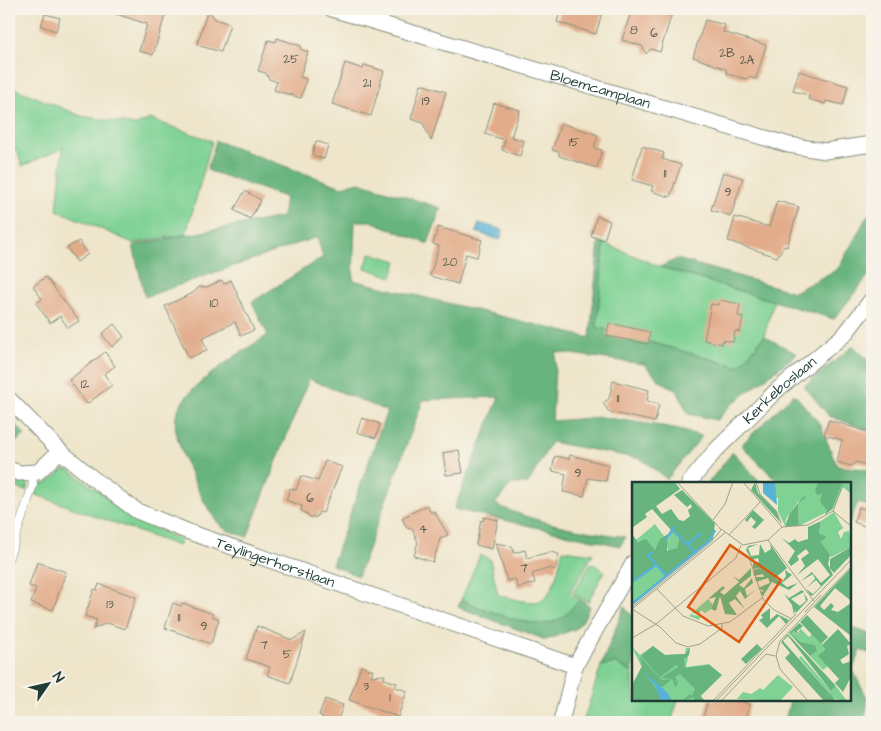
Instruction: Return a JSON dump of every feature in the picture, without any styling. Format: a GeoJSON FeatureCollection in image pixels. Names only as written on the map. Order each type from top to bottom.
{"type":"FeatureCollection","features":[{"type":"Feature","properties":{"kind":"street","name":"Bloemcamplaan"},"geometry":{"type":"LineString","coordinates":[[332,9],[789,145],[825,151],[872,144]]}},
{"type":"Feature","properties":{"kind":"street","name":"Kerkeboslaan"},"geometry":{"type":"LineString","coordinates":[[691,482],[715,451],[777,390],[845,334],[872,299]]}},
{"type":"Feature","properties":{"kind":"street","name":"Teylingerhorstlaan"},"geometry":{"type":"LineString","coordinates":[[9,399],[60,451],[137,511],[189,532],[575,666]]}},
{"type":"Feature","properties":{"kind":"street"},"geometry":{"type":"LineString","coordinates":[[9,469],[20,473],[38,472],[60,451]]}},
{"type":"Feature","properties":{"kind":"street"},"geometry":{"type":"LineString","coordinates":[[561,722],[575,666],[632,566]]}},
{"type":"Feature","properties":{"kind":"lane"},"geometry":{"type":"LineString","coordinates":[[9,558],[33,485],[32,472]]}},
{"type":"Feature","properties":{"kind":"green space"},"geometry":{"type":"Polygon","coordinates":[[[9,86],[81,116],[136,125],[150,119],[212,141],[186,234],[133,243],[57,210],[63,148],[22,166],[17,150],[9,152],[9,86]]]}},
{"type":"Feature","properties":{"kind":"green space"},"geometry":{"type":"Polygon","coordinates":[[[216,141],[342,187],[359,182],[441,208],[428,244],[371,221],[355,221],[353,280],[590,338],[599,241],[604,243],[597,327],[739,367],[764,336],[797,354],[732,404],[717,420],[688,414],[677,390],[660,381],[644,364],[556,352],[552,421],[601,417],[668,427],[702,436],[667,479],[641,459],[551,442],[528,484],[511,484],[495,504],[542,521],[626,537],[620,546],[454,509],[499,397],[423,400],[358,576],[332,565],[387,411],[309,379],[247,537],[231,532],[222,527],[218,522],[199,491],[183,456],[176,431],[176,416],[180,405],[201,382],[268,335],[252,302],[323,257],[317,237],[145,297],[133,245],[282,217],[285,197],[207,170],[216,141]]]}},
{"type":"Feature","properties":{"kind":"green space"},"geometry":{"type":"Polygon","coordinates":[[[868,215],[872,217],[872,271],[834,319],[660,267],[677,259],[794,292],[838,269],[868,215]]]}},
{"type":"Feature","properties":{"kind":"green space"},"geometry":{"type":"Polygon","coordinates":[[[604,243],[660,267],[774,301],[764,336],[739,367],[596,327],[604,243]]]}},
{"type":"Feature","properties":{"kind":"green space"},"geometry":{"type":"Polygon","coordinates":[[[370,253],[397,261],[392,277],[365,268],[370,253]]]}},
{"type":"Feature","properties":{"kind":"green space"},"geometry":{"type":"Polygon","coordinates":[[[853,346],[872,363],[872,431],[829,416],[804,386],[853,346]]]}},
{"type":"Feature","properties":{"kind":"green space"},"geometry":{"type":"Polygon","coordinates":[[[794,394],[820,424],[837,466],[872,470],[872,508],[858,502],[851,520],[851,482],[778,482],[741,445],[794,394]]]}},
{"type":"Feature","properties":{"kind":"green space"},"geometry":{"type":"Polygon","coordinates":[[[9,417],[25,435],[9,447],[9,417]]]}},
{"type":"Feature","properties":{"kind":"green space"},"geometry":{"type":"Polygon","coordinates":[[[733,452],[760,482],[709,482],[733,452]]]}},
{"type":"Feature","properties":{"kind":"green space"},"geometry":{"type":"Polygon","coordinates":[[[65,469],[71,471],[140,521],[181,540],[178,546],[34,494],[36,486],[48,482],[65,469]]]}},
{"type":"Feature","properties":{"kind":"green space"},"geometry":{"type":"Polygon","coordinates":[[[9,477],[29,483],[26,491],[9,485],[9,477]]]}},
{"type":"Feature","properties":{"kind":"green space"},"geometry":{"type":"Polygon","coordinates":[[[563,550],[593,554],[570,593],[580,599],[561,618],[553,622],[543,624],[520,621],[461,600],[480,555],[490,559],[498,595],[529,602],[541,600],[547,596],[551,589],[563,550]]]}},
{"type":"Feature","properties":{"kind":"green space"},"geometry":{"type":"Polygon","coordinates":[[[591,563],[605,571],[588,602],[573,593],[591,563]]]}},
{"type":"Feature","properties":{"kind":"green space"},"geometry":{"type":"Polygon","coordinates":[[[580,599],[590,606],[582,622],[575,629],[546,640],[458,607],[461,600],[520,621],[543,624],[561,618],[580,599]]]}},
{"type":"Feature","properties":{"kind":"green space"},"geometry":{"type":"Polygon","coordinates":[[[624,607],[632,615],[632,672],[615,663],[601,666],[624,607]]]}},
{"type":"Feature","properties":{"kind":"green space"},"geometry":{"type":"Polygon","coordinates":[[[851,627],[872,635],[872,654],[860,650],[853,669],[867,699],[863,722],[785,722],[790,701],[851,701],[851,627]]]}},
{"type":"Feature","properties":{"kind":"green space"},"geometry":{"type":"Polygon","coordinates":[[[615,663],[632,672],[632,701],[678,701],[671,722],[583,722],[601,666],[615,663]]]}},
{"type":"Feature","properties":{"kind":"water"},"geometry":{"type":"Polygon","coordinates":[[[479,223],[503,230],[500,240],[476,232],[479,223]]]}},
{"type":"Feature","properties":{"kind":"building"},"geometry":{"type":"Polygon","coordinates":[[[111,9],[167,9],[153,55],[139,51],[147,24],[110,12],[111,9]]]}},
{"type":"Feature","properties":{"kind":"building"},"geometry":{"type":"Polygon","coordinates":[[[208,9],[215,19],[230,24],[221,52],[197,45],[208,9]]]}},
{"type":"Feature","properties":{"kind":"building"},"geometry":{"type":"Polygon","coordinates":[[[561,9],[603,9],[596,34],[557,22],[561,9]]]}},
{"type":"Feature","properties":{"kind":"building"},"geometry":{"type":"Polygon","coordinates":[[[632,9],[658,9],[672,13],[660,52],[651,49],[646,54],[642,46],[622,40],[632,9]]]}},
{"type":"Feature","properties":{"kind":"building"},"geometry":{"type":"Polygon","coordinates":[[[45,14],[60,18],[56,31],[41,26],[45,14]]]}},
{"type":"Feature","properties":{"kind":"building"},"geometry":{"type":"Polygon","coordinates":[[[705,20],[725,25],[723,32],[766,45],[756,79],[749,77],[746,79],[727,74],[726,69],[693,57],[705,20]]]}},
{"type":"Feature","properties":{"kind":"building"},"geometry":{"type":"Polygon","coordinates":[[[277,38],[301,46],[300,49],[308,52],[300,77],[306,79],[301,98],[274,90],[277,82],[269,79],[266,73],[258,71],[268,40],[276,42],[277,38]]]}},
{"type":"Feature","properties":{"kind":"building"},"geometry":{"type":"Polygon","coordinates":[[[345,63],[363,69],[364,65],[384,71],[371,116],[332,104],[345,63]]]}},
{"type":"Feature","properties":{"kind":"building"},"geometry":{"type":"Polygon","coordinates":[[[799,71],[848,86],[843,105],[826,101],[825,104],[808,99],[809,95],[793,91],[799,71]]]}},
{"type":"Feature","properties":{"kind":"building"},"geometry":{"type":"Polygon","coordinates":[[[421,84],[446,92],[431,141],[423,123],[411,119],[421,84]]]}},
{"type":"Feature","properties":{"kind":"building"},"geometry":{"type":"Polygon","coordinates":[[[494,103],[520,110],[511,137],[524,141],[520,156],[502,150],[505,140],[485,134],[494,103]]]}},
{"type":"Feature","properties":{"kind":"building"},"geometry":{"type":"Polygon","coordinates":[[[561,123],[598,135],[594,148],[602,150],[597,168],[559,156],[559,152],[552,150],[561,123]]]}},
{"type":"Feature","properties":{"kind":"building"},"geometry":{"type":"Polygon","coordinates":[[[316,141],[328,145],[324,159],[312,155],[316,141]]]}},
{"type":"Feature","properties":{"kind":"building"},"geometry":{"type":"Polygon","coordinates":[[[642,146],[664,153],[662,159],[681,165],[670,197],[651,191],[653,186],[632,180],[642,146]]]}},
{"type":"Feature","properties":{"kind":"building"},"geometry":{"type":"Polygon","coordinates":[[[723,172],[743,178],[731,216],[711,210],[723,172]]]}},
{"type":"Feature","properties":{"kind":"building"},"geometry":{"type":"Polygon","coordinates":[[[245,191],[261,200],[250,219],[234,210],[245,191]]]}},
{"type":"Feature","properties":{"kind":"building"},"geometry":{"type":"Polygon","coordinates":[[[777,201],[799,207],[787,247],[784,246],[777,257],[728,241],[735,217],[769,227],[777,201]]]}},
{"type":"Feature","properties":{"kind":"building"},"geometry":{"type":"Polygon","coordinates":[[[597,216],[610,221],[604,240],[591,236],[597,216]]]}},
{"type":"Feature","properties":{"kind":"building"},"geometry":{"type":"Polygon","coordinates":[[[438,227],[482,240],[477,257],[466,254],[458,284],[430,276],[439,246],[433,244],[438,227]]]}},
{"type":"Feature","properties":{"kind":"building"},"geometry":{"type":"Polygon","coordinates":[[[79,241],[88,254],[77,262],[67,248],[79,241]]]}},
{"type":"Feature","properties":{"kind":"building"},"geometry":{"type":"Polygon","coordinates":[[[46,277],[79,321],[68,328],[60,316],[50,323],[36,303],[42,299],[33,286],[46,277]]]}},
{"type":"Feature","properties":{"kind":"building"},"geometry":{"type":"Polygon","coordinates":[[[222,280],[224,284],[231,280],[254,330],[241,336],[235,322],[202,338],[207,350],[189,358],[165,306],[193,293],[199,287],[207,287],[222,280]]]}},
{"type":"Feature","properties":{"kind":"building"},"geometry":{"type":"Polygon","coordinates":[[[720,300],[740,304],[738,316],[743,317],[740,332],[735,331],[733,342],[723,340],[722,344],[704,340],[711,304],[718,305],[720,300]]]}},
{"type":"Feature","properties":{"kind":"building"},"geometry":{"type":"Polygon","coordinates":[[[609,323],[650,332],[648,344],[607,336],[609,323]]]}},
{"type":"Feature","properties":{"kind":"building"},"geometry":{"type":"Polygon","coordinates":[[[114,324],[124,337],[112,347],[102,334],[114,324]]]}},
{"type":"Feature","properties":{"kind":"building"},"geometry":{"type":"Polygon","coordinates":[[[105,352],[115,366],[104,374],[112,385],[87,404],[69,380],[105,352]]]}},
{"type":"Feature","properties":{"kind":"building"},"geometry":{"type":"Polygon","coordinates":[[[613,381],[649,390],[647,401],[659,404],[655,422],[609,412],[603,403],[609,399],[613,381]]]}},
{"type":"Feature","properties":{"kind":"building"},"geometry":{"type":"Polygon","coordinates":[[[362,418],[380,424],[376,438],[357,432],[362,418]]]}},
{"type":"Feature","properties":{"kind":"building"},"geometry":{"type":"Polygon","coordinates":[[[829,420],[868,432],[872,445],[872,466],[856,462],[851,466],[837,462],[842,440],[824,435],[829,420]]]}},
{"type":"Feature","properties":{"kind":"building"},"geometry":{"type":"Polygon","coordinates":[[[459,450],[463,473],[446,475],[443,453],[459,450]]]}},
{"type":"Feature","properties":{"kind":"building"},"geometry":{"type":"Polygon","coordinates":[[[570,455],[609,465],[606,481],[588,478],[584,496],[563,492],[566,474],[552,471],[555,456],[569,459],[570,455]]]}},
{"type":"Feature","properties":{"kind":"building"},"geometry":{"type":"Polygon","coordinates":[[[325,461],[342,467],[323,513],[319,512],[317,517],[310,517],[301,510],[302,506],[286,500],[290,488],[296,490],[301,476],[318,481],[325,461]]]}},
{"type":"Feature","properties":{"kind":"building"},"geometry":{"type":"Polygon","coordinates":[[[427,505],[431,513],[434,511],[448,535],[440,539],[433,562],[414,556],[418,542],[412,529],[407,528],[402,518],[427,505]]]}},
{"type":"Feature","properties":{"kind":"building"},"geometry":{"type":"Polygon","coordinates":[[[859,507],[872,512],[872,529],[854,522],[859,507]]]}},
{"type":"Feature","properties":{"kind":"building"},"geometry":{"type":"Polygon","coordinates":[[[484,517],[498,520],[492,549],[476,545],[481,520],[483,521],[484,517]]]}},
{"type":"Feature","properties":{"kind":"building"},"geometry":{"type":"Polygon","coordinates":[[[496,543],[512,546],[514,553],[525,550],[527,558],[550,552],[559,554],[555,570],[550,568],[532,574],[535,583],[518,588],[515,579],[507,581],[496,543]]]}},
{"type":"Feature","properties":{"kind":"building"},"geometry":{"type":"Polygon","coordinates":[[[37,562],[66,572],[53,610],[31,603],[36,588],[29,586],[37,562]]]}},
{"type":"Feature","properties":{"kind":"building"},"geometry":{"type":"Polygon","coordinates":[[[99,584],[136,597],[125,629],[107,623],[93,629],[97,620],[85,616],[94,589],[97,590],[99,584]]]}},
{"type":"Feature","properties":{"kind":"building"},"geometry":{"type":"Polygon","coordinates":[[[173,603],[181,606],[182,603],[213,614],[212,616],[219,619],[211,644],[165,628],[173,603]]]}},
{"type":"Feature","properties":{"kind":"building"},"geometry":{"type":"Polygon","coordinates":[[[257,626],[292,640],[306,632],[290,683],[267,675],[270,667],[246,659],[257,626]]]}},
{"type":"Feature","properties":{"kind":"building"},"geometry":{"type":"Polygon","coordinates":[[[361,666],[373,670],[371,676],[385,675],[384,679],[397,683],[395,687],[407,691],[398,717],[349,700],[361,666]]]}},
{"type":"Feature","properties":{"kind":"building"},"geometry":{"type":"Polygon","coordinates":[[[325,699],[343,705],[337,722],[321,722],[323,717],[319,715],[325,699]]]}},
{"type":"Feature","properties":{"kind":"building"},"geometry":{"type":"Polygon","coordinates":[[[708,701],[743,701],[750,704],[745,722],[702,722],[708,701]]]}}]}
